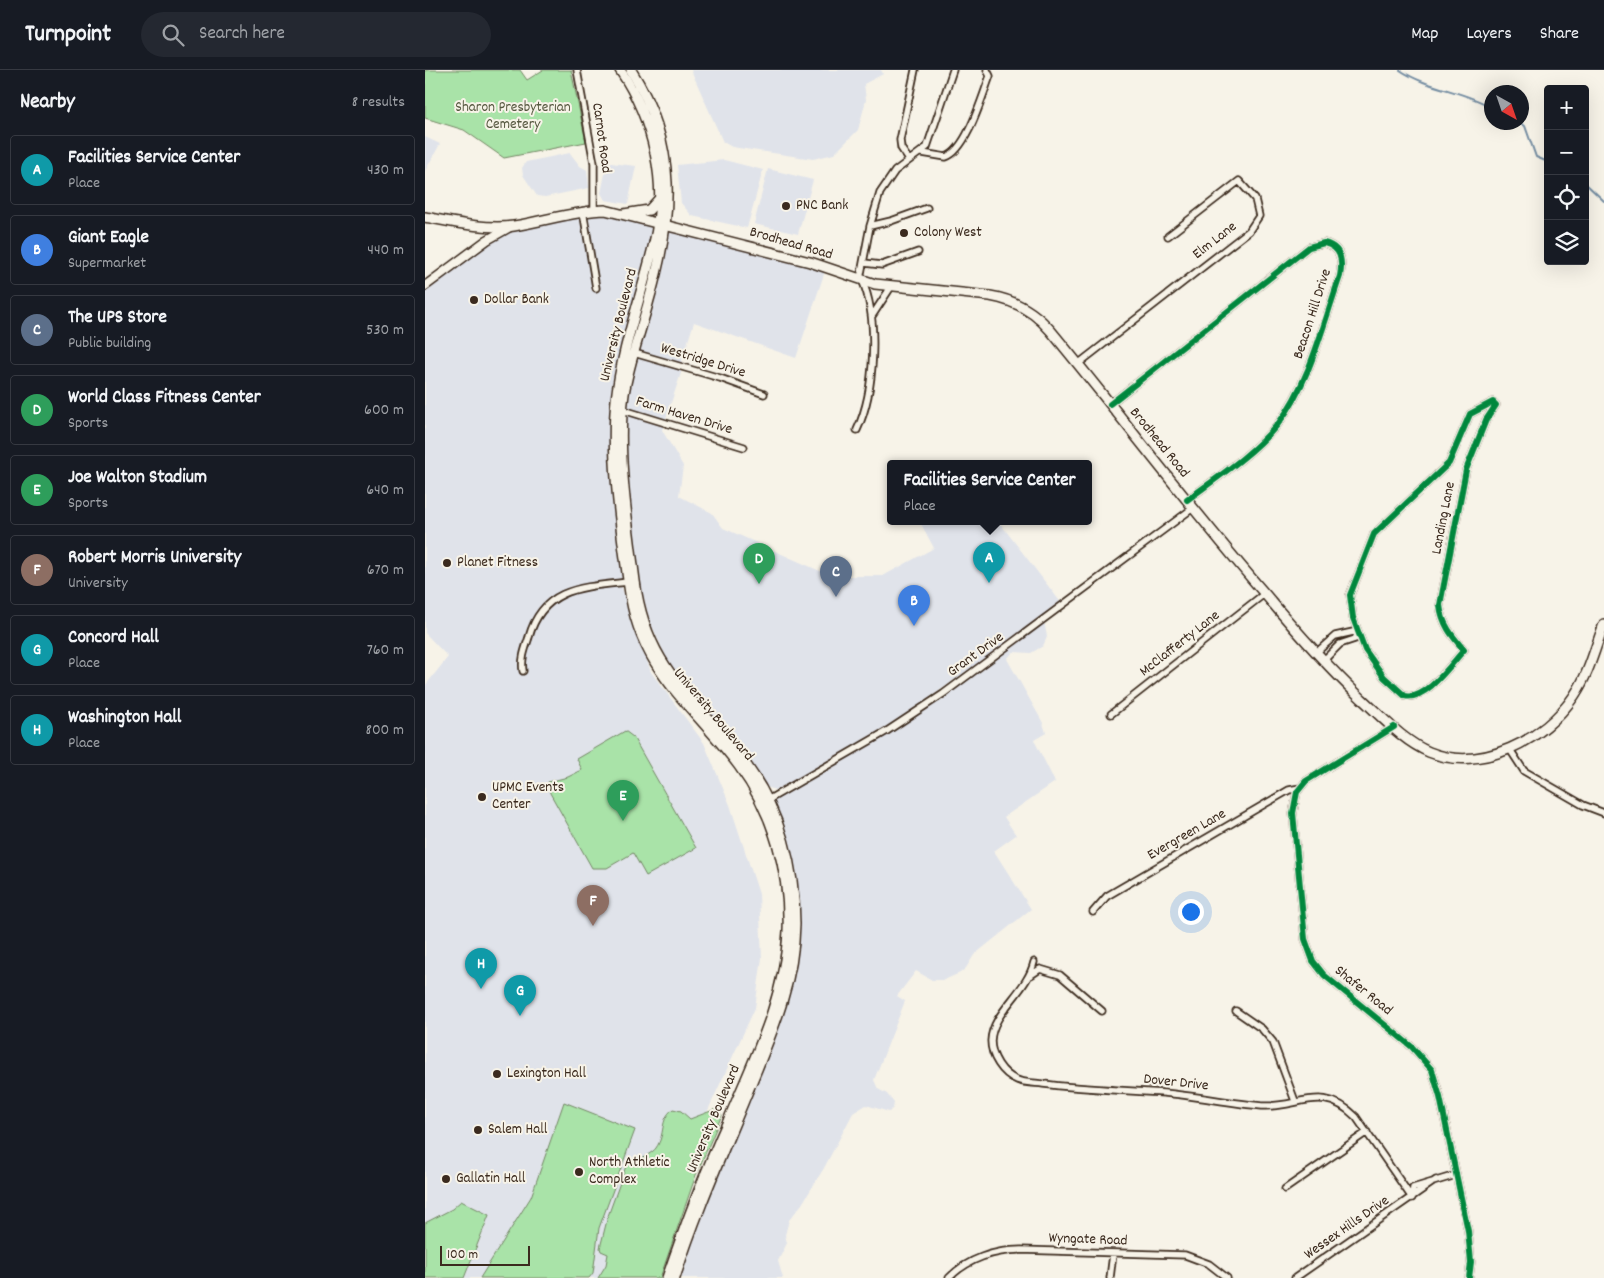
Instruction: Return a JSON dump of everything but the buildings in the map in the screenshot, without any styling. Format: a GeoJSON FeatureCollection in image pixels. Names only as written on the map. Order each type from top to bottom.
{"type":"FeatureCollection","features":[{"type":"Feature","properties":{"kind":"main road","name":"University Boulevard"},"geometry":{"type":"LineString","coordinates":[[620,70],[638,101],[648,127],[656,162],[662,224],[661,254],[619,409],[637,595],[644,624],[654,649],[670,676],[738,754],[764,801],[786,851],[793,890],[795,928],[789,980],[777,1021],[719,1160],[675,1278]]}},
{"type":"Feature","properties":{"kind":"main road","name":"University Boulevard"},"geometry":{"type":"LineString","coordinates":[[631,70],[651,107],[664,147],[669,194],[624,355],[615,447],[628,582],[639,629],[655,664],[677,696],[739,767],[764,801],[785,878],[788,913],[784,970],[771,1019],[702,1182],[667,1278]]}},
{"type":"Feature","properties":{"kind":"main road"},"geometry":{"type":"LineString","coordinates":[[425,217],[481,225],[512,226],[583,211],[605,210],[624,214],[649,210],[659,198]]}},
{"type":"Feature","properties":{"kind":"main road","name":"Brodhead Road"},"geometry":{"type":"LineString","coordinates":[[624,214],[805,260],[861,280],[891,286],[990,296],[1016,303],[1041,319],[1193,508],[1319,657],[1394,727],[1419,747],[1448,757],[1479,757],[1509,748],[1539,732],[1564,710],[1574,696],[1589,667],[1604,624]]}},
{"type":"Feature","properties":{"kind":"street","name":"Carnot Road"},"geometry":{"type":"LineString","coordinates":[[577,70],[594,163],[594,210]]}},
{"type":"Feature","properties":{"kind":"street"},"geometry":{"type":"LineString","coordinates":[[909,160],[900,140],[915,70]]}},
{"type":"Feature","properties":{"kind":"street"},"geometry":{"type":"LineString","coordinates":[[857,430],[864,410],[870,379],[871,318],[869,297],[861,280],[870,226],[883,187],[895,170],[922,153],[928,144],[953,70]]}},
{"type":"Feature","properties":{"kind":"street"},"geometry":{"type":"LineString","coordinates":[[922,153],[946,157],[957,150],[969,128],[990,76],[987,70]]}},
{"type":"Feature","properties":{"kind":"street","name":"Elm Lane"},"geometry":{"type":"LineString","coordinates":[[1078,364],[1249,231],[1259,216],[1257,202],[1239,181],[1168,236]]}},
{"type":"Feature","properties":{"kind":"street"},"geometry":{"type":"LineString","coordinates":[[870,226],[891,221],[927,208]]}},
{"type":"Feature","properties":{"kind":"street"},"geometry":{"type":"LineString","coordinates":[[583,211],[596,288]]}},
{"type":"Feature","properties":{"kind":"street"},"geometry":{"type":"LineString","coordinates":[[425,286],[487,240],[512,226]]}},
{"type":"Feature","properties":{"kind":"street","name":"Beacon Hill Drive"},"geometry":{"type":"LineString","coordinates":[[1110,404],[1309,247],[1324,243],[1338,251],[1342,262],[1340,276],[1301,384],[1287,411],[1259,444],[1187,500]]}},
{"type":"Feature","properties":{"kind":"street"},"geometry":{"type":"LineString","coordinates":[[864,263],[883,265],[918,252]]}},
{"type":"Feature","properties":{"kind":"street"},"geometry":{"type":"LineString","coordinates":[[871,318],[891,286]]}},
{"type":"Feature","properties":{"kind":"street","name":"Westridge Drive"},"geometry":{"type":"LineString","coordinates":[[634,353],[720,378],[764,394]]}},
{"type":"Feature","properties":{"kind":"street","name":"Landing Lane"},"geometry":{"type":"LineString","coordinates":[[1493,402],[1496,405],[1486,420],[1466,470],[1440,606],[1442,618],[1447,629],[1464,650],[1425,693],[1411,698],[1405,696],[1392,686],[1376,668],[1358,634],[1350,595],[1374,534],[1449,463],[1470,414],[1493,402]]}},
{"type":"Feature","properties":{"kind":"street","name":"Farm Haven Drive"},"geometry":{"type":"LineString","coordinates":[[619,409],[744,447]]}},
{"type":"Feature","properties":{"kind":"street","name":"Grant Drive"},"geometry":{"type":"LineString","coordinates":[[764,801],[811,776],[930,703],[1193,508]]}},
{"type":"Feature","properties":{"kind":"street"},"geometry":{"type":"LineString","coordinates":[[523,672],[522,662],[531,630],[540,610],[551,600],[570,591],[628,582]]}},
{"type":"Feature","properties":{"kind":"street","name":"McClafferty Lane"},"geometry":{"type":"LineString","coordinates":[[1111,714],[1264,594]]}},
{"type":"Feature","properties":{"kind":"street"},"geometry":{"type":"LineString","coordinates":[[1353,632],[1358,634],[1355,639],[1341,644],[1325,659],[1319,657],[1318,651],[1335,636],[1353,632]]}},
{"type":"Feature","properties":{"kind":"street"},"geometry":{"type":"LineString","coordinates":[[1300,788],[1314,776],[1394,727]]}},
{"type":"Feature","properties":{"kind":"street"},"geometry":{"type":"LineString","coordinates":[[1509,748],[1524,771],[1583,806],[1604,813]]}},
{"type":"Feature","properties":{"kind":"street","name":"Evergreen Lane"},"geometry":{"type":"LineString","coordinates":[[1093,912],[1099,904],[1114,892],[1289,790],[1300,788]]}},
{"type":"Feature","properties":{"kind":"street","name":"Shafer Road"},"geometry":{"type":"LineString","coordinates":[[1300,788],[1295,798],[1293,813],[1303,920],[1308,950],[1316,966],[1328,979],[1412,1047],[1429,1064],[1437,1083],[1469,1240],[1469,1278]]}},
{"type":"Feature","properties":{"kind":"street"},"geometry":{"type":"LineString","coordinates":[[1031,974],[1034,962]]}},
{"type":"Feature","properties":{"kind":"street"},"geometry":{"type":"LineString","coordinates":[[1031,974],[1041,969],[1060,975],[1102,1011]]}},
{"type":"Feature","properties":{"kind":"street","name":"Dover Drive"},"geometry":{"type":"LineString","coordinates":[[1031,974],[996,1022],[992,1033],[991,1050],[995,1059],[1007,1074],[1017,1080],[1064,1087],[1188,1095],[1272,1107],[1315,1098],[1335,1102],[1351,1113],[1367,1132],[1412,1198]]}},
{"type":"Feature","properties":{"kind":"street"},"geometry":{"type":"LineString","coordinates":[[1236,1011],[1262,1029],[1273,1042],[1295,1101]]}},
{"type":"Feature","properties":{"kind":"street"},"geometry":{"type":"LineString","coordinates":[[1285,1189],[1367,1132]]}},
{"type":"Feature","properties":{"kind":"street","name":"Wessex Hills Drive"},"geometry":{"type":"LineString","coordinates":[[1412,1198],[1413,1188],[1456,1175]]}},
{"type":"Feature","properties":{"kind":"street","name":"Wessex Hills Drive"},"geometry":{"type":"LineString","coordinates":[[1295,1278],[1437,1180]]}},
{"type":"Feature","properties":{"kind":"street"},"geometry":{"type":"LineString","coordinates":[[1405,1187],[1413,1188]]}},
{"type":"Feature","properties":{"kind":"street","name":"Wyngate Road"},"geometry":{"type":"LineString","coordinates":[[949,1278],[977,1259],[1012,1250],[1189,1256],[1209,1264],[1227,1278]]}},
{"type":"Feature","properties":{"kind":"street"},"geometry":{"type":"LineString","coordinates":[[1110,1278],[1113,1254]]}},
{"type":"Feature","properties":{"kind":"shaded area"},"geometry":{"type":"Polygon","coordinates":[[[691,70],[881,70],[883,74],[864,84],[866,100],[858,130],[834,154],[813,159],[732,147],[723,142],[691,70]]]}},
{"type":"Feature","properties":{"kind":"shaded area"},"geometry":{"type":"Polygon","coordinates":[[[425,137],[440,144],[425,171],[425,137]]]}},
{"type":"Feature","properties":{"kind":"shaded area"},"geometry":{"type":"Polygon","coordinates":[[[570,153],[580,166],[587,170],[589,188],[545,197],[537,196],[523,175],[522,168],[526,162],[570,153]]]}},
{"type":"Feature","properties":{"kind":"shaded area"},"geometry":{"type":"Polygon","coordinates":[[[724,160],[763,170],[747,228],[692,216],[681,203],[677,165],[724,160]]]}},
{"type":"Feature","properties":{"kind":"shaded area"},"geometry":{"type":"Polygon","coordinates":[[[611,163],[636,166],[628,204],[605,200],[601,193],[606,169],[611,163]]]}},
{"type":"Feature","properties":{"kind":"shaded area"},"geometry":{"type":"Polygon","coordinates":[[[768,169],[813,180],[798,234],[754,224],[768,169]]]}},
{"type":"Feature","properties":{"kind":"shaded area"},"geometry":{"type":"Polygon","coordinates":[[[605,210],[826,268],[796,358],[694,322],[681,364],[681,373],[662,430],[683,466],[679,496],[712,513],[723,528],[820,571],[838,576],[883,576],[934,548],[922,525],[1001,525],[1062,604],[888,727],[812,772],[775,790],[767,787],[748,757],[670,666],[650,622],[644,599],[638,599],[635,583],[621,585],[651,672],[704,743],[730,805],[759,894],[762,958],[755,1008],[675,1182],[605,1278],[425,1278],[425,686],[448,657],[425,633],[425,286],[512,226],[605,210]]]}},
{"type":"Feature","properties":{"kind":"shaded area"},"geometry":{"type":"Polygon","coordinates":[[[1044,621],[1047,637],[1043,646],[1031,653],[1013,652],[1007,659],[1043,723],[1046,733],[1034,740],[1055,782],[1004,817],[1016,835],[994,851],[1031,909],[974,955],[966,968],[960,973],[944,980],[932,980],[916,971],[897,996],[905,1001],[874,1080],[878,1089],[887,1094],[894,1103],[893,1108],[889,1112],[866,1105],[853,1113],[824,1168],[802,1204],[789,1220],[785,1235],[787,1243],[778,1261],[783,1278],[675,1278],[794,947],[767,800],[887,731],[1044,621]]]}},
{"type":"Feature","properties":{"kind":"green space","name":"Sharon Presbyterian Cemetery"},"geometry":{"type":"Polygon","coordinates":[[[425,70],[520,70],[527,80],[543,70],[571,70],[586,142],[504,158],[464,130],[425,118],[425,70]]]}},
{"type":"Feature","properties":{"kind":"green space"},"geometry":{"type":"Polygon","coordinates":[[[625,731],[633,737],[696,848],[646,876],[633,853],[607,868],[592,868],[550,793],[548,782],[568,777],[582,770],[577,759],[625,731]]]}},
{"type":"Feature","properties":{"kind":"green space","name":"North Athletic Complex"},"geometry":{"type":"Polygon","coordinates":[[[564,1102],[635,1130],[599,1228],[593,1273],[589,1278],[480,1278],[531,1197],[564,1102]]]}},
{"type":"Feature","properties":{"kind":"green space"},"geometry":{"type":"Polygon","coordinates":[[[673,1109],[681,1111],[690,1119],[716,1109],[722,1115],[696,1175],[660,1278],[598,1278],[606,1265],[608,1254],[601,1251],[600,1248],[608,1216],[626,1166],[629,1162],[633,1164],[655,1150],[661,1138],[664,1122],[673,1109]]]}},
{"type":"Feature","properties":{"kind":"green space"},"geometry":{"type":"Polygon","coordinates":[[[461,1201],[489,1215],[464,1278],[425,1278],[425,1223],[452,1209],[461,1201]]]}},
{"type":"Feature","properties":{"kind":"waterway"},"geometry":{"type":"LineString","coordinates":[[1400,70],[1422,81],[1484,103]]}},
{"type":"Feature","properties":{"kind":"waterway"},"geometry":{"type":"LineString","coordinates":[[1526,130],[1536,157],[1544,160]]}},
{"type":"Feature","properties":{"kind":"waterway"},"geometry":{"type":"LineString","coordinates":[[1589,187],[1604,201]]}},
{"type":"Feature","properties":{"kind":"cycle path"},"geometry":{"type":"LineString","coordinates":[[1110,404],[1309,247],[1324,243],[1337,251],[1341,260],[1340,276],[1315,353],[1289,408],[1278,424],[1258,445],[1235,465],[1187,500]]}},
{"type":"Feature","properties":{"kind":"cycle path"},"geometry":{"type":"LineString","coordinates":[[1493,402],[1496,405],[1486,420],[1466,470],[1440,605],[1445,624],[1464,650],[1429,687],[1421,693],[1405,696],[1384,677],[1365,650],[1353,618],[1350,595],[1374,534],[1449,463],[1470,414],[1493,402]]}},
{"type":"Feature","properties":{"kind":"cycle path"},"geometry":{"type":"LineString","coordinates":[[1394,727],[1306,781],[1297,792],[1293,813],[1305,939],[1313,961],[1324,975],[1412,1047],[1432,1070],[1440,1097],[1468,1231],[1471,1262],[1469,1278]]}},
{"type":"Feature","properties":{"kind":"place","name":"PNC Bank"},"geometry":{"type":"Point","coordinates":[786,206]}},
{"type":"Feature","properties":{"kind":"place","name":"Colony West"},"geometry":{"type":"Point","coordinates":[904,233]}},
{"type":"Feature","properties":{"kind":"place","name":"Dollar Bank"},"geometry":{"type":"Point","coordinates":[474,300]}},
{"type":"Feature","properties":{"kind":"place","name":"Planet Fitness"},"geometry":{"type":"Point","coordinates":[447,563]}},
{"type":"Feature","properties":{"kind":"place","name":"Facilities Service Center"},"geometry":{"type":"Point","coordinates":[989,583]}},
{"type":"Feature","properties":{"kind":"place","name":"World Class Fitness Center"},"geometry":{"type":"Point","coordinates":[759,584]}},
{"type":"Feature","properties":{"kind":"place","name":"The UPS Store"},"geometry":{"type":"Point","coordinates":[836,597]}},
{"type":"Feature","properties":{"kind":"place","name":"Giant Eagle"},"geometry":{"type":"Point","coordinates":[914,626]}},
{"type":"Feature","properties":{"kind":"place","name":"UPMC Events Center"},"geometry":{"type":"Point","coordinates":[482,797]}},
{"type":"Feature","properties":{"kind":"place","name":"Joe Walton Stadium"},"geometry":{"type":"Point","coordinates":[623,821]}},
{"type":"Feature","properties":{"kind":"place","name":"Robert Morris University"},"geometry":{"type":"Point","coordinates":[593,926]}},
{"type":"Feature","properties":{"kind":"place","name":"Washington Hall"},"geometry":{"type":"Point","coordinates":[481,989]}},
{"type":"Feature","properties":{"kind":"place","name":"Concord Hall"},"geometry":{"type":"Point","coordinates":[520,1016]}},
{"type":"Feature","properties":{"kind":"place","name":"Lexington Hall"},"geometry":{"type":"Point","coordinates":[497,1074]}},
{"type":"Feature","properties":{"kind":"place","name":"Salem Hall"},"geometry":{"type":"Point","coordinates":[478,1130]}},
{"type":"Feature","properties":{"kind":"place","name":"North Athletic Complex"},"geometry":{"type":"Point","coordinates":[579,1172]}},
{"type":"Feature","properties":{"kind":"place","name":"Gallatin Hall"},"geometry":{"type":"Point","coordinates":[446,1179]}}]}
